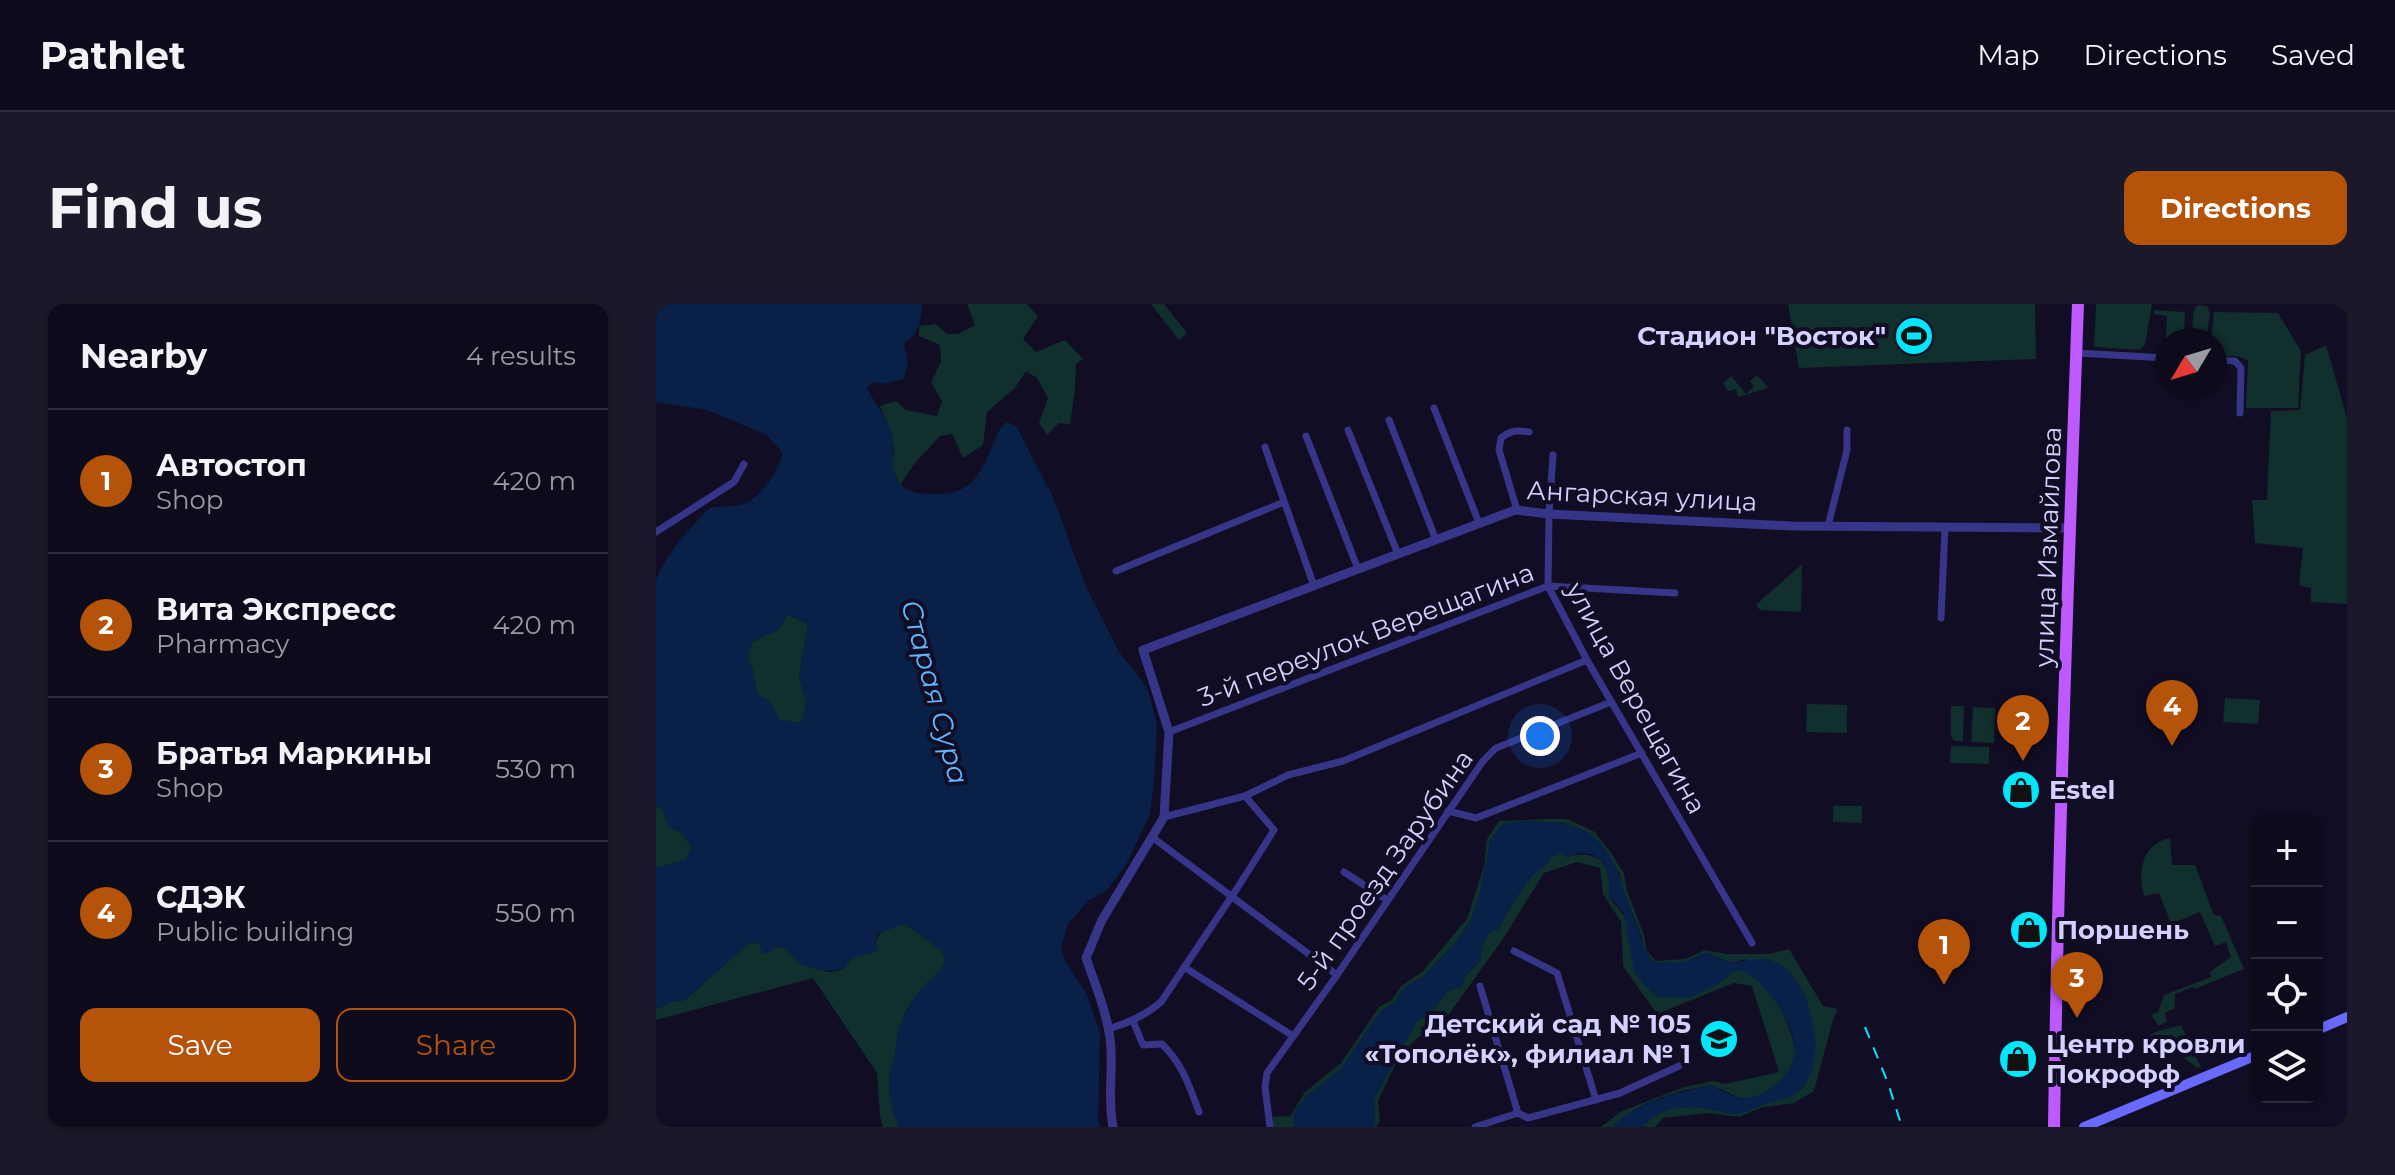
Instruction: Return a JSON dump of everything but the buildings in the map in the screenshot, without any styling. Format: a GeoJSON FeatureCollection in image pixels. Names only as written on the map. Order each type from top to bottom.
{"type":"FeatureCollection","features":[{"type":"Feature","properties":{"kind":"main road","name":"улица Измайлова"},"geometry":{"type":"LineString","coordinates":[[2054,1127],[2055,1004],[2078,305]]}},
{"type":"Feature","properties":{"kind":"main road"},"geometry":{"type":"LineString","coordinates":[[2323,1027],[2347,1017]]}},
{"type":"Feature","properties":{"kind":"main road"},"geometry":{"type":"LineString","coordinates":[[2084,1127],[2251,1057]]}},
{"type":"Feature","properties":{"kind":"street"},"geometry":{"type":"LineString","coordinates":[[2077,353],[2155,357]]}},
{"type":"Feature","properties":{"kind":"street"},"geometry":{"type":"LineString","coordinates":[[2227,361],[2235,361],[2241,368],[2240,413]]}},
{"type":"Feature","properties":{"kind":"street"},"geometry":{"type":"LineString","coordinates":[[1434,408],[1479,523]]}},
{"type":"Feature","properties":{"kind":"street"},"geometry":{"type":"LineString","coordinates":[[1389,420],[1436,540]]}},
{"type":"Feature","properties":{"kind":"street"},"geometry":{"type":"LineString","coordinates":[[1348,430],[1398,554]]}},
{"type":"Feature","properties":{"kind":"street"},"geometry":{"type":"LineString","coordinates":[[1828,526],[1847,450],[1847,430]]}},
{"type":"Feature","properties":{"kind":"street"},"geometry":{"type":"LineString","coordinates":[[1517,510],[1499,450],[1501,438],[1508,432],[1529,432]]}},
{"type":"Feature","properties":{"kind":"street"},"geometry":{"type":"LineString","coordinates":[[1306,436],[1358,569]]}},
{"type":"Feature","properties":{"kind":"street"},"geometry":{"type":"LineString","coordinates":[[1265,447],[1314,586]]}},
{"type":"Feature","properties":{"kind":"street","name":"улица Верещагина"},"geometry":{"type":"LineString","coordinates":[[1553,455],[1548,586],[1587,660],[1752,943]]}},
{"type":"Feature","properties":{"kind":"street"},"geometry":{"type":"LineString","coordinates":[[656,532],[734,482],[744,464]]}},
{"type":"Feature","properties":{"kind":"street"},"geometry":{"type":"LineString","coordinates":[[1116,571],[1284,502]]}},
{"type":"Feature","properties":{"kind":"street","name":"Ангарская улица"},"geometry":{"type":"LineString","coordinates":[[1169,732],[1143,650],[1517,510],[1828,526],[2069,528]]}},
{"type":"Feature","properties":{"kind":"street"},"geometry":{"type":"LineString","coordinates":[[1941,618],[1945,527]]}},
{"type":"Feature","properties":{"kind":"street","name":"3-й переулок Верещагина"},"geometry":{"type":"LineString","coordinates":[[1169,732],[1548,586],[1675,593]]}},
{"type":"Feature","properties":{"kind":"street"},"geometry":{"type":"LineString","coordinates":[[1164,817],[1245,796],[1288,775],[1343,761],[1587,660]]}},
{"type":"Feature","properties":{"kind":"street","name":"5-й проезд Зарубина"},"geometry":{"type":"LineString","coordinates":[[1270,1127],[1265,1087],[1267,1073],[1483,761],[1496,748],[1611,702]]}},
{"type":"Feature","properties":{"kind":"street"},"geometry":{"type":"LineString","coordinates":[[1113,1127],[1110,1112],[1110,1040],[1103,1006],[1086,958],[1102,920],[1164,817],[1169,732]]}},
{"type":"Feature","properties":{"kind":"street"},"geometry":{"type":"LineString","coordinates":[[1448,811],[1476,818],[1642,753]]}},
{"type":"Feature","properties":{"kind":"street"},"geometry":{"type":"LineString","coordinates":[[1108,1029],[1133,1021],[1161,1002],[1274,830],[1245,796]]}},
{"type":"Feature","properties":{"kind":"street"},"geometry":{"type":"LineString","coordinates":[[1152,837],[1337,975]]}},
{"type":"Feature","properties":{"kind":"street"},"geometry":{"type":"LineString","coordinates":[[1344,872],[1387,900]]}},
{"type":"Feature","properties":{"kind":"street"},"geometry":{"type":"LineString","coordinates":[[1514,951],[1557,973],[1596,1100]]}},
{"type":"Feature","properties":{"kind":"street"},"geometry":{"type":"LineString","coordinates":[[1184,967],[1293,1036]]}},
{"type":"Feature","properties":{"kind":"street"},"geometry":{"type":"LineString","coordinates":[[1480,986],[1518,1113]]}},
{"type":"Feature","properties":{"kind":"street"},"geometry":{"type":"LineString","coordinates":[[1133,1021],[1143,1045],[1162,1044],[1177,1059],[1199,1112]]}},
{"type":"Feature","properties":{"kind":"street"},"geometry":{"type":"LineString","coordinates":[[1475,1127],[1518,1113],[1528,1118],[1620,1093],[1679,1066]]}},
{"type":"Feature","properties":{"kind":"street"},"geometry":{"type":"LineString","coordinates":[[1528,1118],[1530,1127]]}},
{"type":"Feature","properties":{"kind":"green space"},"geometry":{"type":"Polygon","coordinates":[[[967,304],[1027,304],[1038,316],[1023,339],[1036,352],[1065,340],[1083,359],[1076,364],[1070,424],[1059,423],[1047,435],[1039,423],[1048,398],[1037,378],[1026,371],[1015,388],[987,412],[983,445],[963,458],[952,434],[940,436],[900,485],[892,467],[894,448],[891,431],[880,406],[896,401],[906,410],[937,416],[942,401],[931,382],[941,362],[940,345],[919,336],[919,326],[936,324],[947,334],[958,334],[975,325],[967,304]]]}},
{"type":"Feature","properties":{"kind":"green space"},"geometry":{"type":"Polygon","coordinates":[[[1151,304],[1164,304],[1187,333],[1179,340],[1151,304]]]}},
{"type":"Feature","properties":{"kind":"green space","name":"Стадион \"Восток\""},"geometry":{"type":"Polygon","coordinates":[[[1788,304],[2035,304],[2036,359],[1799,368],[1788,304]]]}},
{"type":"Feature","properties":{"kind":"green space"},"geometry":{"type":"Polygon","coordinates":[[[2096,304],[2152,304],[2145,345],[2139,350],[2094,347],[2096,304]]]}},
{"type":"Feature","properties":{"kind":"green space"},"geometry":{"type":"Polygon","coordinates":[[[2197,305],[2207,306],[2210,314],[2208,328],[2192,328],[2197,305]]]}},
{"type":"Feature","properties":{"kind":"green space"},"geometry":{"type":"Polygon","coordinates":[[[2154,310],[2185,312],[2184,328],[2166,328],[2167,316],[2154,314],[2154,310]]]}},
{"type":"Feature","properties":{"kind":"green space"},"geometry":{"type":"Polygon","coordinates":[[[2214,312],[2278,313],[2301,351],[2298,408],[2246,408],[2248,360],[2227,356],[2227,328],[2212,328],[2214,312]]]}},
{"type":"Feature","properties":{"kind":"green space"},"geometry":{"type":"Polygon","coordinates":[[[2326,345],[2347,418],[2347,604],[2311,602],[2311,588],[2299,585],[2303,548],[2255,543],[2252,500],[2267,500],[2271,411],[2300,410],[2305,355],[2326,345]]]}},
{"type":"Feature","properties":{"kind":"green space"},"geometry":{"type":"Polygon","coordinates":[[[1757,375],[1768,388],[1738,397],[1736,389],[1728,391],[1723,383],[1731,376],[1746,394],[1754,387],[1750,381],[1757,375]]]}},
{"type":"Feature","properties":{"kind":"green space"},"geometry":{"type":"Polygon","coordinates":[[[1802,564],[1801,612],[1760,610],[1756,605],[1802,564]]]}},
{"type":"Feature","properties":{"kind":"green space"},"geometry":{"type":"Polygon","coordinates":[[[787,614],[808,624],[799,678],[807,702],[801,723],[780,720],[769,701],[757,694],[747,659],[752,642],[779,629],[787,614]]]}},
{"type":"Feature","properties":{"kind":"green space"},"geometry":{"type":"Polygon","coordinates":[[[2225,698],[2260,700],[2258,724],[2223,722],[2225,698]]]}},
{"type":"Feature","properties":{"kind":"green space"},"geometry":{"type":"Polygon","coordinates":[[[1807,704],[1847,705],[1847,733],[1806,732],[1807,704]]]}},
{"type":"Feature","properties":{"kind":"green space"},"geometry":{"type":"Polygon","coordinates":[[[1951,706],[1964,706],[1963,741],[1955,741],[1951,736],[1951,706]]]}},
{"type":"Feature","properties":{"kind":"green space"},"geometry":{"type":"Polygon","coordinates":[[[1973,707],[1995,708],[1994,743],[1971,742],[1973,707]]]}},
{"type":"Feature","properties":{"kind":"green space"},"geometry":{"type":"Polygon","coordinates":[[[1951,746],[1989,747],[1989,764],[1950,763],[1951,746]]]}},
{"type":"Feature","properties":{"kind":"green space"},"geometry":{"type":"Polygon","coordinates":[[[656,806],[662,808],[668,826],[681,833],[692,847],[686,860],[656,868],[656,806]]]}},
{"type":"Feature","properties":{"kind":"green space"},"geometry":{"type":"Polygon","coordinates":[[[1833,806],[1862,806],[1862,823],[1833,822],[1833,806]]]}},
{"type":"Feature","properties":{"kind":"green space"},"geometry":{"type":"Polygon","coordinates":[[[1567,819],[1595,832],[1624,873],[1647,951],[1656,961],[1685,959],[1705,950],[1727,954],[1769,954],[1789,949],[1823,1006],[1838,1009],[1814,1091],[1794,1103],[1760,1108],[1740,1117],[1707,1113],[1663,1118],[1655,1127],[1642,1127],[1657,1114],[1672,1108],[1730,1112],[1760,1106],[1780,1085],[1815,1037],[1746,959],[1731,963],[1706,953],[1685,962],[1654,963],[1644,952],[1619,872],[1565,823],[1523,821],[1491,839],[1471,920],[1455,943],[1424,976],[1404,988],[1395,1002],[1381,1011],[1340,1070],[1308,1095],[1295,1111],[1293,1127],[1272,1127],[1271,1117],[1290,1116],[1305,1092],[1341,1063],[1379,1007],[1392,1000],[1401,986],[1422,972],[1467,919],[1484,866],[1487,839],[1499,821],[1567,819]]]}},
{"type":"Feature","properties":{"kind":"green space"},"geometry":{"type":"Polygon","coordinates":[[[2170,838],[2172,865],[2195,865],[2214,915],[2221,916],[2244,969],[2175,994],[2175,1008],[2165,1013],[2167,1021],[2159,1026],[2151,1015],[2158,1012],[2164,995],[2211,977],[2210,972],[2231,957],[2226,942],[2215,946],[2200,912],[2171,924],[2159,893],[2144,896],[2141,878],[2144,860],[2153,846],[2170,838]]]}},
{"type":"Feature","properties":{"kind":"green space"},"geometry":{"type":"Polygon","coordinates":[[[1561,853],[1566,857],[1588,855],[1604,864],[1609,878],[1610,897],[1622,912],[1629,931],[1635,968],[1646,986],[1658,997],[1716,985],[1734,971],[1741,970],[1763,986],[1780,1009],[1793,1040],[1795,1055],[1788,1071],[1775,1086],[1759,1096],[1741,1098],[1711,1086],[1694,1088],[1644,1105],[1613,1127],[1601,1127],[1622,1111],[1684,1087],[1713,1081],[1725,1084],[1779,1072],[1752,986],[1734,983],[1657,1014],[1623,966],[1621,922],[1603,894],[1600,868],[1577,862],[1544,873],[1503,939],[1449,1014],[1415,1040],[1396,1063],[1378,1101],[1380,1121],[1373,1127],[1374,1099],[1416,1022],[1433,1010],[1448,991],[1461,987],[1466,975],[1480,961],[1489,933],[1498,929],[1532,876],[1548,863],[1550,857],[1561,853]]]}},
{"type":"Feature","properties":{"kind":"green space"},"geometry":{"type":"Polygon","coordinates":[[[905,924],[941,950],[946,960],[913,1000],[899,1029],[889,1087],[899,1127],[883,1127],[877,1073],[813,978],[656,1020],[656,1009],[685,1000],[750,942],[760,944],[761,948],[783,947],[802,964],[829,972],[842,970],[851,959],[875,949],[884,930],[905,924]]]}},
{"type":"Feature","properties":{"kind":"green space"},"geometry":{"type":"Polygon","coordinates":[[[2181,1025],[2201,1067],[2186,1060],[2168,1041],[2159,1048],[2150,1047],[2148,1037],[2155,1032],[2181,1025]]]}},
{"type":"Feature","properties":{"kind":"water","name":"Старая Сура"},"geometry":{"type":"Polygon","coordinates":[[[656,304],[922,304],[916,331],[904,343],[908,365],[903,379],[884,384],[873,382],[867,388],[891,431],[894,473],[901,485],[922,494],[946,494],[969,485],[983,467],[1000,429],[1007,422],[1016,426],[1053,497],[1086,587],[1119,652],[1147,687],[1157,724],[1150,814],[1126,865],[1106,891],[1089,900],[1068,924],[1061,947],[1065,961],[1086,993],[1100,1033],[1100,1127],[899,1127],[889,1087],[899,1029],[913,1001],[946,960],[941,950],[905,924],[878,933],[875,952],[851,959],[845,968],[834,970],[802,965],[787,950],[777,946],[762,954],[760,944],[750,942],[685,1000],[656,1009],[656,868],[686,860],[692,847],[681,833],[668,826],[662,808],[656,806],[656,580],[672,551],[709,508],[749,502],[770,480],[783,453],[767,435],[707,410],[656,402],[656,304]],[[787,614],[779,629],[752,642],[747,659],[757,694],[769,701],[780,720],[801,723],[807,702],[799,679],[808,624],[787,614]]]}},
{"type":"Feature","properties":{"kind":"water"},"geometry":{"type":"Polygon","coordinates":[[[1523,821],[1566,824],[1596,839],[1614,864],[1647,954],[1654,962],[1685,962],[1706,953],[1729,962],[1765,959],[1787,969],[1801,988],[1815,1036],[1813,1067],[1802,1088],[1789,1097],[1741,1113],[1690,1107],[1664,1111],[1642,1127],[1613,1127],[1647,1104],[1712,1085],[1728,1094],[1746,1098],[1770,1090],[1792,1064],[1792,1032],[1770,995],[1741,970],[1734,971],[1716,985],[1690,998],[1658,997],[1634,972],[1624,913],[1609,896],[1609,878],[1604,863],[1592,854],[1566,857],[1561,853],[1550,857],[1549,863],[1520,892],[1498,929],[1489,933],[1480,961],[1466,975],[1461,987],[1448,991],[1433,1010],[1416,1022],[1374,1099],[1373,1127],[1293,1127],[1295,1111],[1308,1095],[1340,1070],[1381,1011],[1395,1002],[1404,988],[1424,976],[1455,943],[1471,920],[1491,839],[1502,824],[1523,821]]]}},
{"type":"Feature","properties":{"kind":"railway"},"geometry":{"type":"LineString","coordinates":[[1865,1027],[1902,1127]]}},
{"type":"Feature","properties":{"kind":"place","name":"Стадион \"Восток\""},"geometry":{"type":"Point","coordinates":[1914,336]}},
{"type":"Feature","properties":{"kind":"place","name":"СДЭК"},"geometry":{"type":"Point","coordinates":[2172,746]}},
{"type":"Feature","properties":{"kind":"place","name":"Вита Экспресс"},"geometry":{"type":"Point","coordinates":[2023,761]}},
{"type":"Feature","properties":{"kind":"place","name":"Estel"},"geometry":{"type":"Point","coordinates":[2021,790]}},
{"type":"Feature","properties":{"kind":"place","name":"Поршень"},"geometry":{"type":"Point","coordinates":[2029,930]}},
{"type":"Feature","properties":{"kind":"place","name":"Автостоп"},"geometry":{"type":"Point","coordinates":[1944,985]}},
{"type":"Feature","properties":{"kind":"place","name":"Братья Маркины"},"geometry":{"type":"Point","coordinates":[2077,1018]}},
{"type":"Feature","properties":{"kind":"place","name":"Детский сад № 105 «Тополёк», филиал № 1"},"geometry":{"type":"Point","coordinates":[1719,1039]}},
{"type":"Feature","properties":{"kind":"place","name":"Центр кровли Покрофф"},"geometry":{"type":"Point","coordinates":[2018,1059]}}]}
